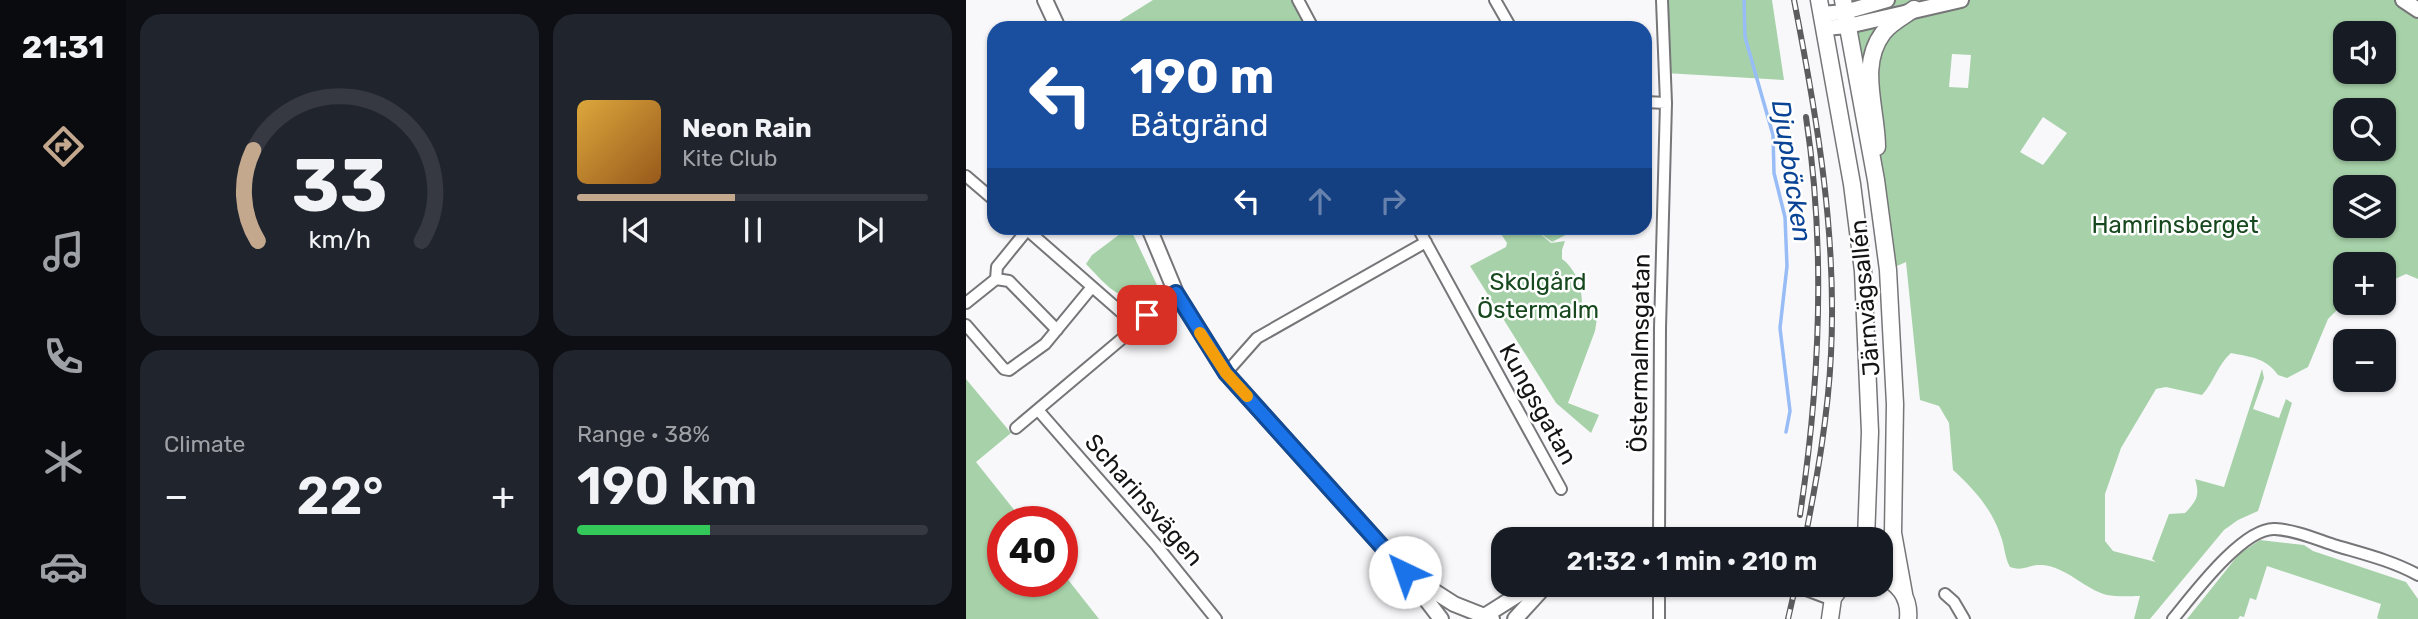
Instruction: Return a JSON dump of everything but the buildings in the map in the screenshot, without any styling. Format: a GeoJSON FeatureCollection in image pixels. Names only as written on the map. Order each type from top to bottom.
{"type":"FeatureCollection","features":[{"type":"Feature","properties":{"kind":"main road"},"geometry":{"type":"LineString","coordinates":[[1876,180],[1877,125],[1870,64],[1885,30],[1914,9]]}},
{"type":"Feature","properties":{"kind":"main road","name":"Järnvägsallén"},"geometry":{"type":"LineString","coordinates":[[1845,13],[1876,180],[1888,271],[1896,432],[1893,533],[1908,603],[1908,619]]}},
{"type":"Feature","properties":{"kind":"main road","name":"Järnvägsallén"},"geometry":{"type":"LineString","coordinates":[[1822,14],[1852,184],[1863,271],[1870,432],[1866,527]]}},
{"type":"Feature","properties":{"kind":"main road"},"geometry":{"type":"LineString","coordinates":[[1893,582],[1904,594]]}},
{"type":"Feature","properties":{"kind":"main road"},"geometry":{"type":"LineString","coordinates":[[1830,619],[1836,597]]}},
{"type":"Feature","properties":{"kind":"street"},"geometry":{"type":"LineString","coordinates":[[1045,0],[1055,21]]}},
{"type":"Feature","properties":{"kind":"street"},"geometry":{"type":"LineString","coordinates":[[1298,0],[1309,21]]}},
{"type":"Feature","properties":{"kind":"street"},"geometry":{"type":"LineString","coordinates":[[1495,0],[1507,21]]}},
{"type":"Feature","properties":{"kind":"street","name":"Östermalmsgatan"},"geometry":{"type":"LineString","coordinates":[[1659,527],[1660,328],[1666,103],[1662,0]]}},
{"type":"Feature","properties":{"kind":"street"},"geometry":{"type":"LineString","coordinates":[[1845,13],[1887,0]]}},
{"type":"Feature","properties":{"kind":"street"},"geometry":{"type":"LineString","coordinates":[[1822,14],[1914,9],[1961,0]]}},
{"type":"Feature","properties":{"kind":"street"},"geometry":{"type":"LineString","coordinates":[[2403,0],[2418,10]]}},
{"type":"Feature","properties":{"kind":"street"},"geometry":{"type":"LineString","coordinates":[[1652,102],[1666,103]]}},
{"type":"Feature","properties":{"kind":"street"},"geometry":{"type":"LineString","coordinates":[[966,176],[987,194]]}},
{"type":"Feature","properties":{"kind":"street"},"geometry":{"type":"LineString","coordinates":[[996,279],[996,267],[1021,235]]}},
{"type":"Feature","properties":{"kind":"street"},"geometry":{"type":"LineString","coordinates":[[1033,235],[1137,326]]}},
{"type":"Feature","properties":{"kind":"street"},"geometry":{"type":"LineString","coordinates":[[1152,235],[1176,293],[1226,373],[1405,572],[1441,619]]}},
{"type":"Feature","properties":{"kind":"street","name":"Kungsgatan"},"geometry":{"type":"LineString","coordinates":[[1422,235],[1561,489]]}},
{"type":"Feature","properties":{"kind":"street"},"geometry":{"type":"LineString","coordinates":[[1226,373],[1257,338],[1426,242]]}},
{"type":"Feature","properties":{"kind":"street"},"geometry":{"type":"LineString","coordinates":[[966,303],[996,279],[1009,281],[1057,330]]}},
{"type":"Feature","properties":{"kind":"street"},"geometry":{"type":"LineString","coordinates":[[966,325],[1004,369],[1009,370],[1045,344],[1092,287]]}},
{"type":"Feature","properties":{"kind":"street"},"geometry":{"type":"LineString","coordinates":[[1016,428],[1137,326],[1158,304],[1176,293]]}},
{"type":"Feature","properties":{"kind":"street","name":"Scharinsvägen"},"geometry":{"type":"LineString","coordinates":[[1038,410],[1157,545],[1216,619]]}},
{"type":"Feature","properties":{"kind":"street"},"geometry":{"type":"LineString","coordinates":[[2173,619],[2234,550],[2251,537],[2273,528],[2364,554],[2406,568],[2418,575]]}},
{"type":"Feature","properties":{"kind":"street"},"geometry":{"type":"LineString","coordinates":[[1405,572],[1454,604],[1487,614]]}},
{"type":"Feature","properties":{"kind":"street"},"geometry":{"type":"LineString","coordinates":[[1945,594],[1954,602],[1964,619]]}},
{"type":"Feature","properties":{"kind":"street"},"geometry":{"type":"LineString","coordinates":[[1461,619],[1487,614],[1514,597]]}},
{"type":"Feature","properties":{"kind":"street"},"geometry":{"type":"LineString","coordinates":[[1515,619],[1535,597]]}},
{"type":"Feature","properties":{"kind":"street"},"geometry":{"type":"LineString","coordinates":[[1659,597],[1659,619]]}},
{"type":"Feature","properties":{"kind":"green space"},"geometry":{"type":"Polygon","coordinates":[[[1153,0],[1298,0],[1309,21],[1119,21],[1153,0]]]}},
{"type":"Feature","properties":{"kind":"green space"},"geometry":{"type":"Polygon","coordinates":[[[1662,0],[1772,0],[1784,80],[1665,73],[1662,0]]]}},
{"type":"Feature","properties":{"kind":"green space","name":"Hamrinsberget"},"geometry":{"type":"Polygon","coordinates":[[[1843,0],[2418,0],[2418,279],[2406,274],[2396,279],[2396,252],[2333,252],[2333,314],[2328,319],[2308,367],[2287,378],[2278,375],[2263,362],[2231,353],[2202,395],[2166,387],[2156,389],[2121,448],[2105,494],[2105,541],[2113,551],[2156,562],[2152,559],[2169,514],[2185,513],[2195,501],[2195,479],[2224,487],[2262,369],[2264,378],[2253,409],[2279,418],[2286,399],[2292,403],[2258,511],[2224,530],[2150,619],[2134,619],[2140,596],[2107,595],[2051,567],[2010,567],[2002,538],[1992,516],[1974,491],[1953,470],[1949,423],[1939,406],[1920,400],[1906,262],[1888,270],[1843,0]],[[1952,54],[1949,87],[1968,88],[1971,55],[1952,54]],[[2043,117],[2020,152],[2043,165],[2067,133],[2043,117]]]}},
{"type":"Feature","properties":{"kind":"green space"},"geometry":{"type":"Polygon","coordinates":[[[1119,235],[1133,235],[1157,285],[1140,299],[1123,296],[1104,283],[1086,264],[1092,255],[1119,235]]]}},
{"type":"Feature","properties":{"kind":"green space","name":"Skolgård Östermalm"},"geometry":{"type":"Polygon","coordinates":[[[1502,235],[1542,235],[1551,243],[1565,241],[1562,259],[1571,267],[1577,278],[1582,303],[1598,312],[1595,331],[1568,403],[1599,415],[1591,433],[1556,403],[1470,266],[1506,247],[1507,243],[1502,235]]]}},
{"type":"Feature","properties":{"kind":"green space","name":"Skolgård Östermalm"},"geometry":{"type":"Polygon","coordinates":[[[1543,235],[1565,235],[1552,242],[1543,235]]]}},
{"type":"Feature","properties":{"kind":"green space"},"geometry":{"type":"Polygon","coordinates":[[[966,379],[1011,433],[976,462],[1011,506],[987,506],[987,597],[1078,597],[1078,592],[1099,619],[966,619],[966,379]]]}},
{"type":"Feature","properties":{"kind":"green space"},"geometry":{"type":"Polygon","coordinates":[[[2260,540],[2304,545],[2313,551],[2406,582],[2418,599],[2418,619],[2379,619],[2377,618],[2381,604],[2267,566],[2256,600],[2250,598],[2244,617],[2187,619],[2239,554],[2260,540]]]}},
{"type":"Feature","properties":{"kind":"waterway","name":"Djupbäcken"},"geometry":{"type":"LineString","coordinates":[[1744,0],[1745,37],[1773,135],[1774,173],[1785,217],[1787,266],[1780,328],[1790,411],[1786,432]]}},
{"type":"Feature","properties":{"kind":"railway"},"geometry":{"type":"LineString","coordinates":[[1794,0],[1817,132],[1831,265],[1831,354],[1827,401],[1807,527]]}},
{"type":"Feature","properties":{"kind":"railway"},"geometry":{"type":"LineString","coordinates":[[1800,515],[1812,416],[1818,316],[1816,216],[1806,117]]}},
{"type":"Feature","properties":{"kind":"railway"},"geometry":{"type":"LineString","coordinates":[[1788,619],[1793,597]]}},
{"type":"Feature","properties":{"kind":"slow traffic"},"geometry":{"type":"LineString","coordinates":[[1200,333],[1226,373],[1247,396]]}},
{"type":"Feature","properties":{"kind":"route"},"geometry":{"type":"LineString","coordinates":[[1147,315],[1158,304],[1176,293],[1226,373],[1405,572]]}}]}
